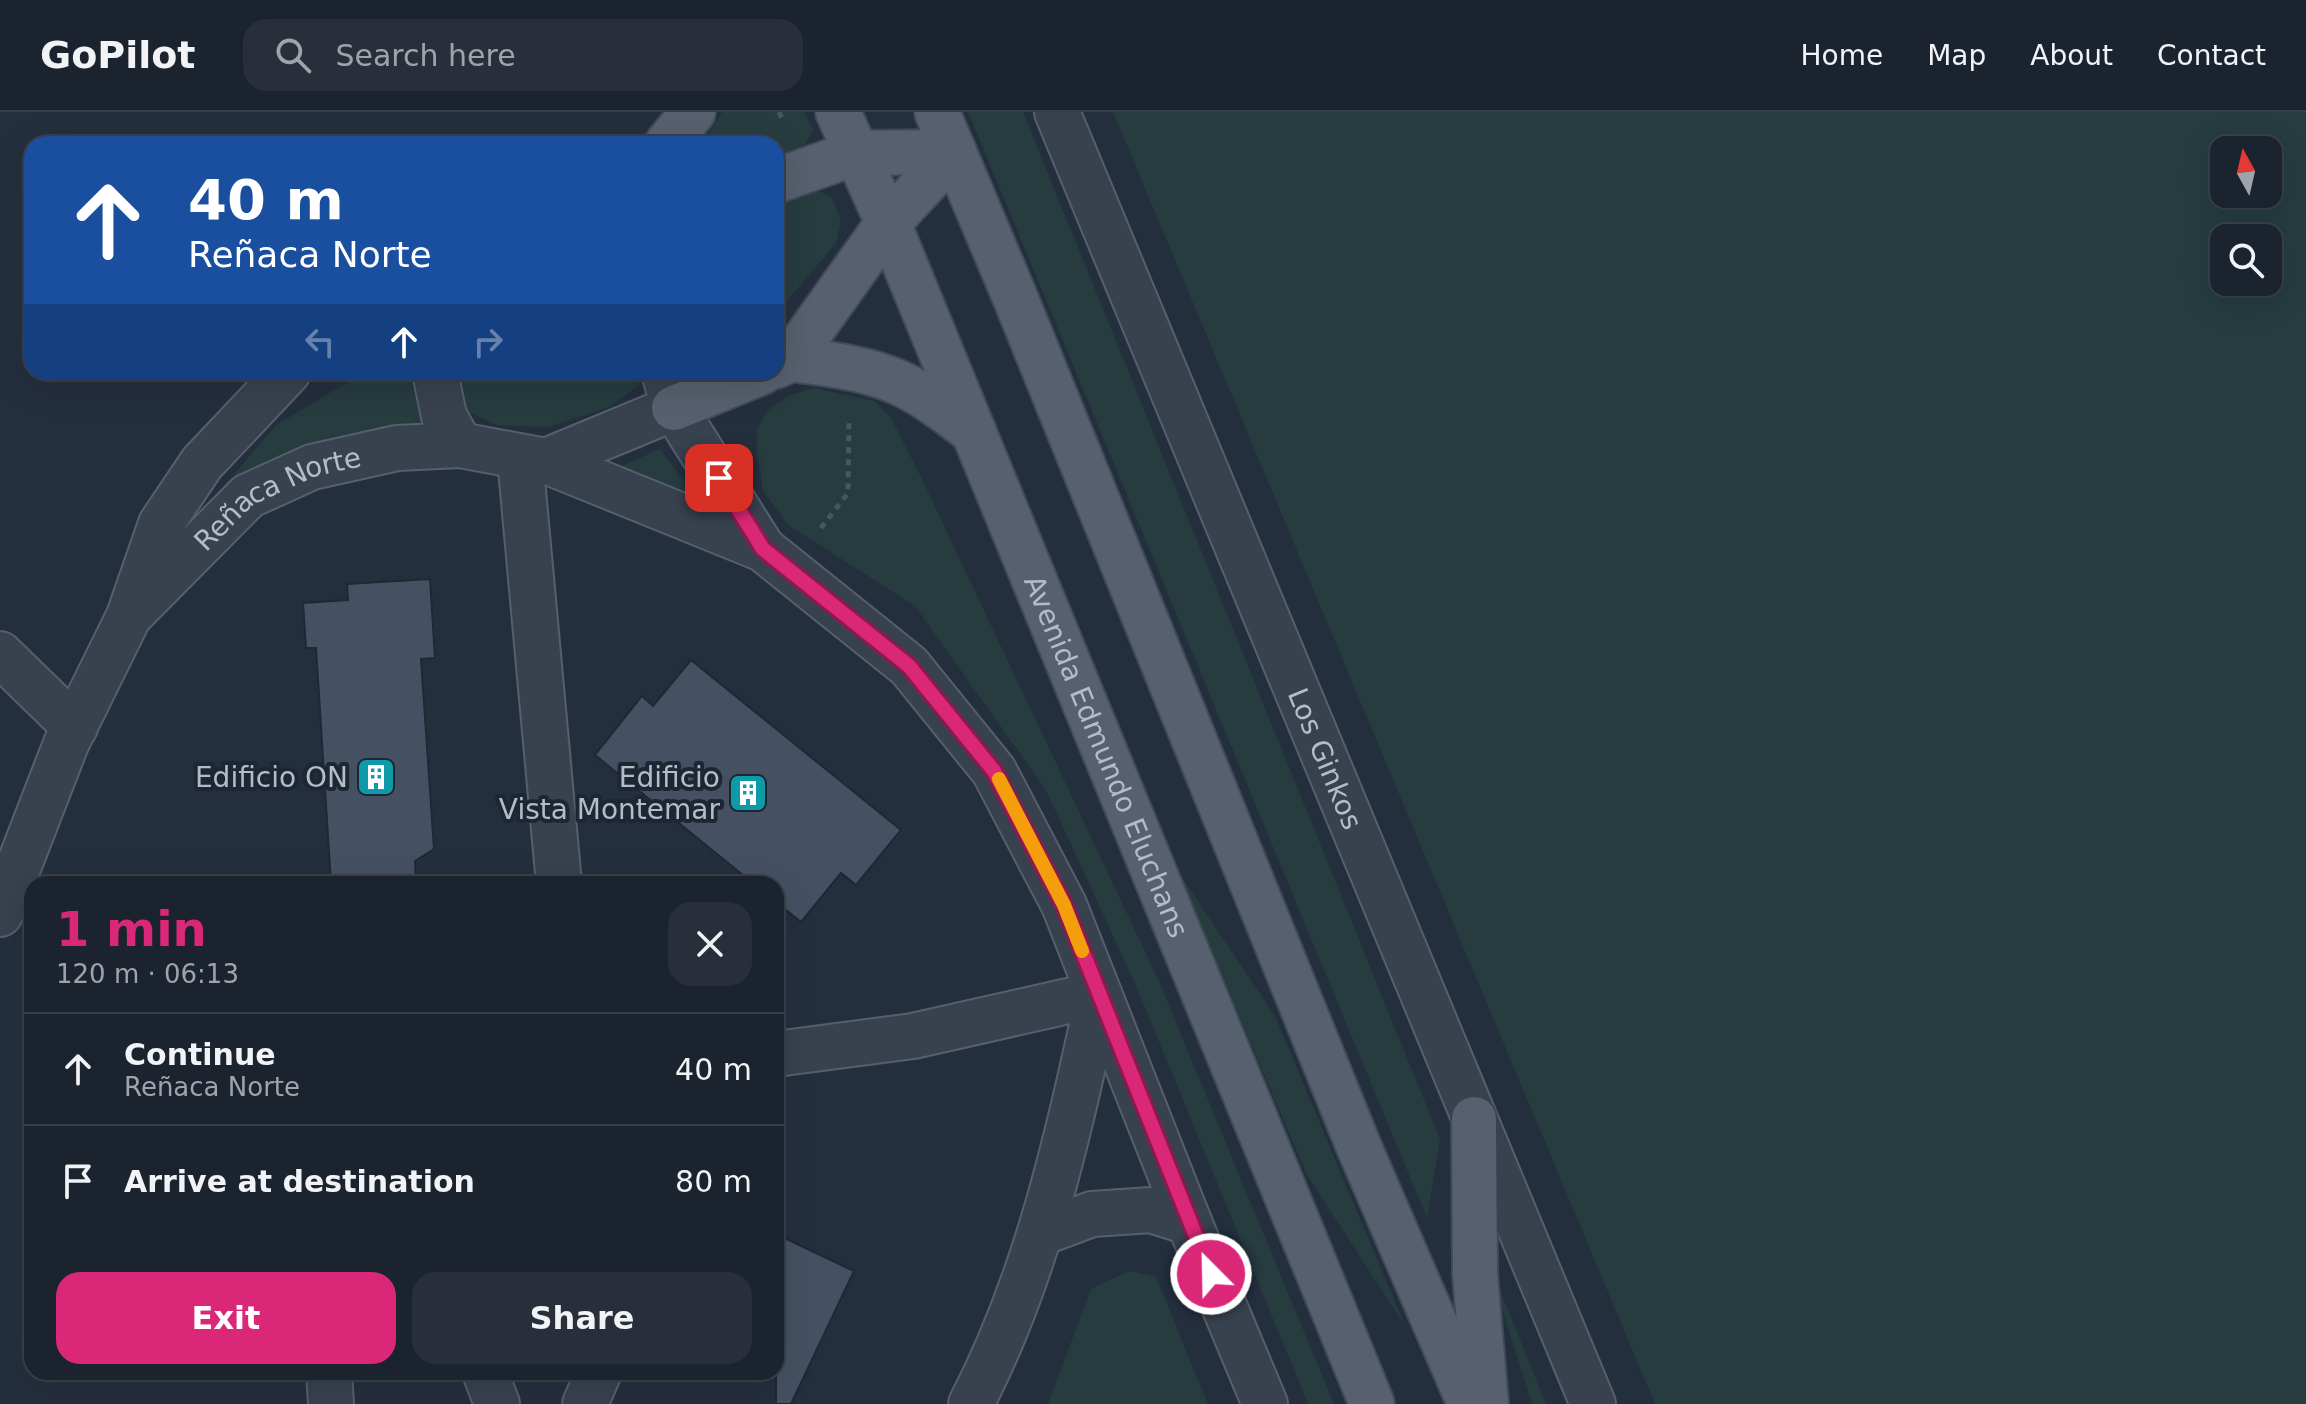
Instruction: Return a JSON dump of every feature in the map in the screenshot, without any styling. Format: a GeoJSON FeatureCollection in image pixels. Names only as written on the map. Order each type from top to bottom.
{"type":"FeatureCollection","features":[{"type":"Feature","properties":{"kind":"main road"},"geometry":{"type":"LineString","coordinates":[[674,136],[693,112]]}},
{"type":"Feature","properties":{"kind":"main road","name":"Avenida Edmundo Eluchans"},"geometry":{"type":"LineString","coordinates":[[838,112],[888,223],[1372,1404]]}},
{"type":"Feature","properties":{"kind":"main road"},"geometry":{"type":"LineString","coordinates":[[937,112],[1359,1147],[1470,1404]]}},
{"type":"Feature","properties":{"kind":"main road"},"geometry":{"type":"LineString","coordinates":[[784,178],[855,153],[954,152]]}},
{"type":"Feature","properties":{"kind":"main road"},"geometry":{"type":"LineString","coordinates":[[784,356],[888,223],[954,152]]}},
{"type":"Feature","properties":{"kind":"main road"},"geometry":{"type":"LineString","coordinates":[[784,366],[849,367],[895,381],[925,396],[974,432]]}},
{"type":"Feature","properties":{"kind":"main road"},"geometry":{"type":"LineString","coordinates":[[669,390],[714,380]]}},
{"type":"Feature","properties":{"kind":"main road"},"geometry":{"type":"LineString","coordinates":[[1474,1119],[1475,1274],[1486,1404]]}},
{"type":"Feature","properties":{"kind":"street","name":"Los Ginkos"},"geometry":{"type":"LineString","coordinates":[[1057,112],[1593,1404]]}},
{"type":"Feature","properties":{"kind":"street","name":"Reñaca Norte"},"geometry":{"type":"LineString","coordinates":[[1,906],[75,727],[129,616],[161,524],[202,463],[280,380]]}},
{"type":"Feature","properties":{"kind":"street"},"geometry":{"type":"LineString","coordinates":[[437,380],[444,416],[460,445]]}},
{"type":"Feature","properties":{"kind":"street"},"geometry":{"type":"LineString","coordinates":[[559,876],[533,459],[669,390]]}},
{"type":"Feature","properties":{"kind":"street","name":"Reñaca Norte"},"geometry":{"type":"LineString","coordinates":[[669,390],[763,549]]}},
{"type":"Feature","properties":{"kind":"street","name":"Reñaca Norte"},"geometry":{"type":"LineString","coordinates":[[129,616],[248,496],[312,467],[397,448],[460,445],[533,459],[763,549],[909,666],[994,771],[1064,905],[1189,1222],[1265,1404]]}},
{"type":"Feature","properties":{"kind":"street"},"geometry":{"type":"LineString","coordinates":[[0,654],[75,727]]}},
{"type":"Feature","properties":{"kind":"street"},"geometry":{"type":"LineString","coordinates":[[784,1053],[913,1036],[1099,994],[1065,1149],[1031,1267],[990,1368],[971,1404]]}},
{"type":"Feature","properties":{"kind":"street"},"geometry":{"type":"LineString","coordinates":[[1041,1233],[1092,1214],[1151,1210],[1189,1222]]}},
{"type":"Feature","properties":{"kind":"street"},"geometry":{"type":"LineString","coordinates":[[330,1380],[331,1404]]}},
{"type":"Feature","properties":{"kind":"street"},"geometry":{"type":"LineString","coordinates":[[488,1380],[497,1404]]}},
{"type":"Feature","properties":{"kind":"street"},"geometry":{"type":"LineString","coordinates":[[585,1404],[596,1380]]}},
{"type":"Feature","properties":{"kind":"green space"},"geometry":{"type":"Polygon","coordinates":[[[722,112],[804,112],[813,131],[804,146],[784,154],[784,136],[708,136],[722,112]]]}},
{"type":"Feature","properties":{"kind":"green space"},"geometry":{"type":"Polygon","coordinates":[[[968,112],[1023,112],[1440,1139],[1427,1218],[968,112]]]}},
{"type":"Feature","properties":{"kind":"green space"},"geometry":{"type":"Polygon","coordinates":[[[1113,112],[2306,112],[2306,1404],[1655,1404],[1113,112]]]}},
{"type":"Feature","properties":{"kind":"green space"},"geometry":{"type":"Polygon","coordinates":[[[809,187],[832,197],[841,222],[836,243],[784,305],[784,196],[809,187]]]}},
{"type":"Feature","properties":{"kind":"green space"},"geometry":{"type":"Polygon","coordinates":[[[352,380],[413,380],[429,432],[236,488],[231,478],[276,425],[352,380]]]}},
{"type":"Feature","properties":{"kind":"green space"},"geometry":{"type":"Polygon","coordinates":[[[453,380],[640,380],[639,385],[609,407],[547,427],[497,425],[467,411],[453,380]]]}},
{"type":"Feature","properties":{"kind":"green space"},"geometry":{"type":"Polygon","coordinates":[[[814,388],[874,401],[891,418],[1158,979],[1334,1404],[1308,1404],[1137,988],[1046,790],[915,606],[787,524],[763,490],[757,430],[768,410],[787,396],[814,388]]]}},
{"type":"Feature","properties":{"kind":"green space"},"geometry":{"type":"Polygon","coordinates":[[[660,449],[698,499],[617,468],[660,449]]]}},
{"type":"Feature","properties":{"kind":"green space"},"geometry":{"type":"Polygon","coordinates":[[[1177,870],[1275,1016],[1405,1326],[1307,1175],[1177,870]]]}},
{"type":"Feature","properties":{"kind":"green space"},"geometry":{"type":"Polygon","coordinates":[[[1483,1248],[1546,1404],[1532,1404],[1483,1248]]]}},
{"type":"Feature","properties":{"kind":"green space"},"geometry":{"type":"Polygon","coordinates":[[[1129,1271],[1156,1277],[1208,1404],[1048,1404],[1091,1289],[1129,1271]]]}},
{"type":"Feature","properties":{"kind":"building","name":"Edificio ON"},"geometry":{"type":"Polygon","coordinates":[[[430,579],[435,658],[421,659],[434,849],[415,861],[416,876],[330,876],[316,648],[306,648],[303,603],[348,600],[347,584],[430,579]]]}},
{"type":"Feature","properties":{"kind":"building","name":"Edificio Vista Montemar"},"geometry":{"type":"Polygon","coordinates":[[[691,660],[901,830],[856,885],[841,873],[801,922],[784,908],[784,876],[744,876],[595,755],[642,696],[653,706],[691,660]]]}},
{"type":"Feature","properties":{"kind":"building"},"geometry":{"type":"Polygon","coordinates":[[[784,1238],[854,1271],[791,1404],[776,1404],[776,1380],[784,1380],[784,1238]]]}},
{"type":"Feature","properties":{"kind":"slow traffic"},"geometry":{"type":"LineString","coordinates":[[999,779],[1064,905],[1082,951]]}},
{"type":"Feature","properties":{"kind":"place","name":"Edificio ON"},"geometry":{"type":"Point","coordinates":[376,777]}},
{"type":"Feature","properties":{"kind":"place","name":"Edificio Vista Montemar"},"geometry":{"type":"Point","coordinates":[748,793]}},
{"type":"Feature","properties":{"kind":"route"},"geometry":{"type":"LineString","coordinates":[[719,478],[763,549],[909,666],[994,771],[1064,905],[1211,1274]]}}]}
